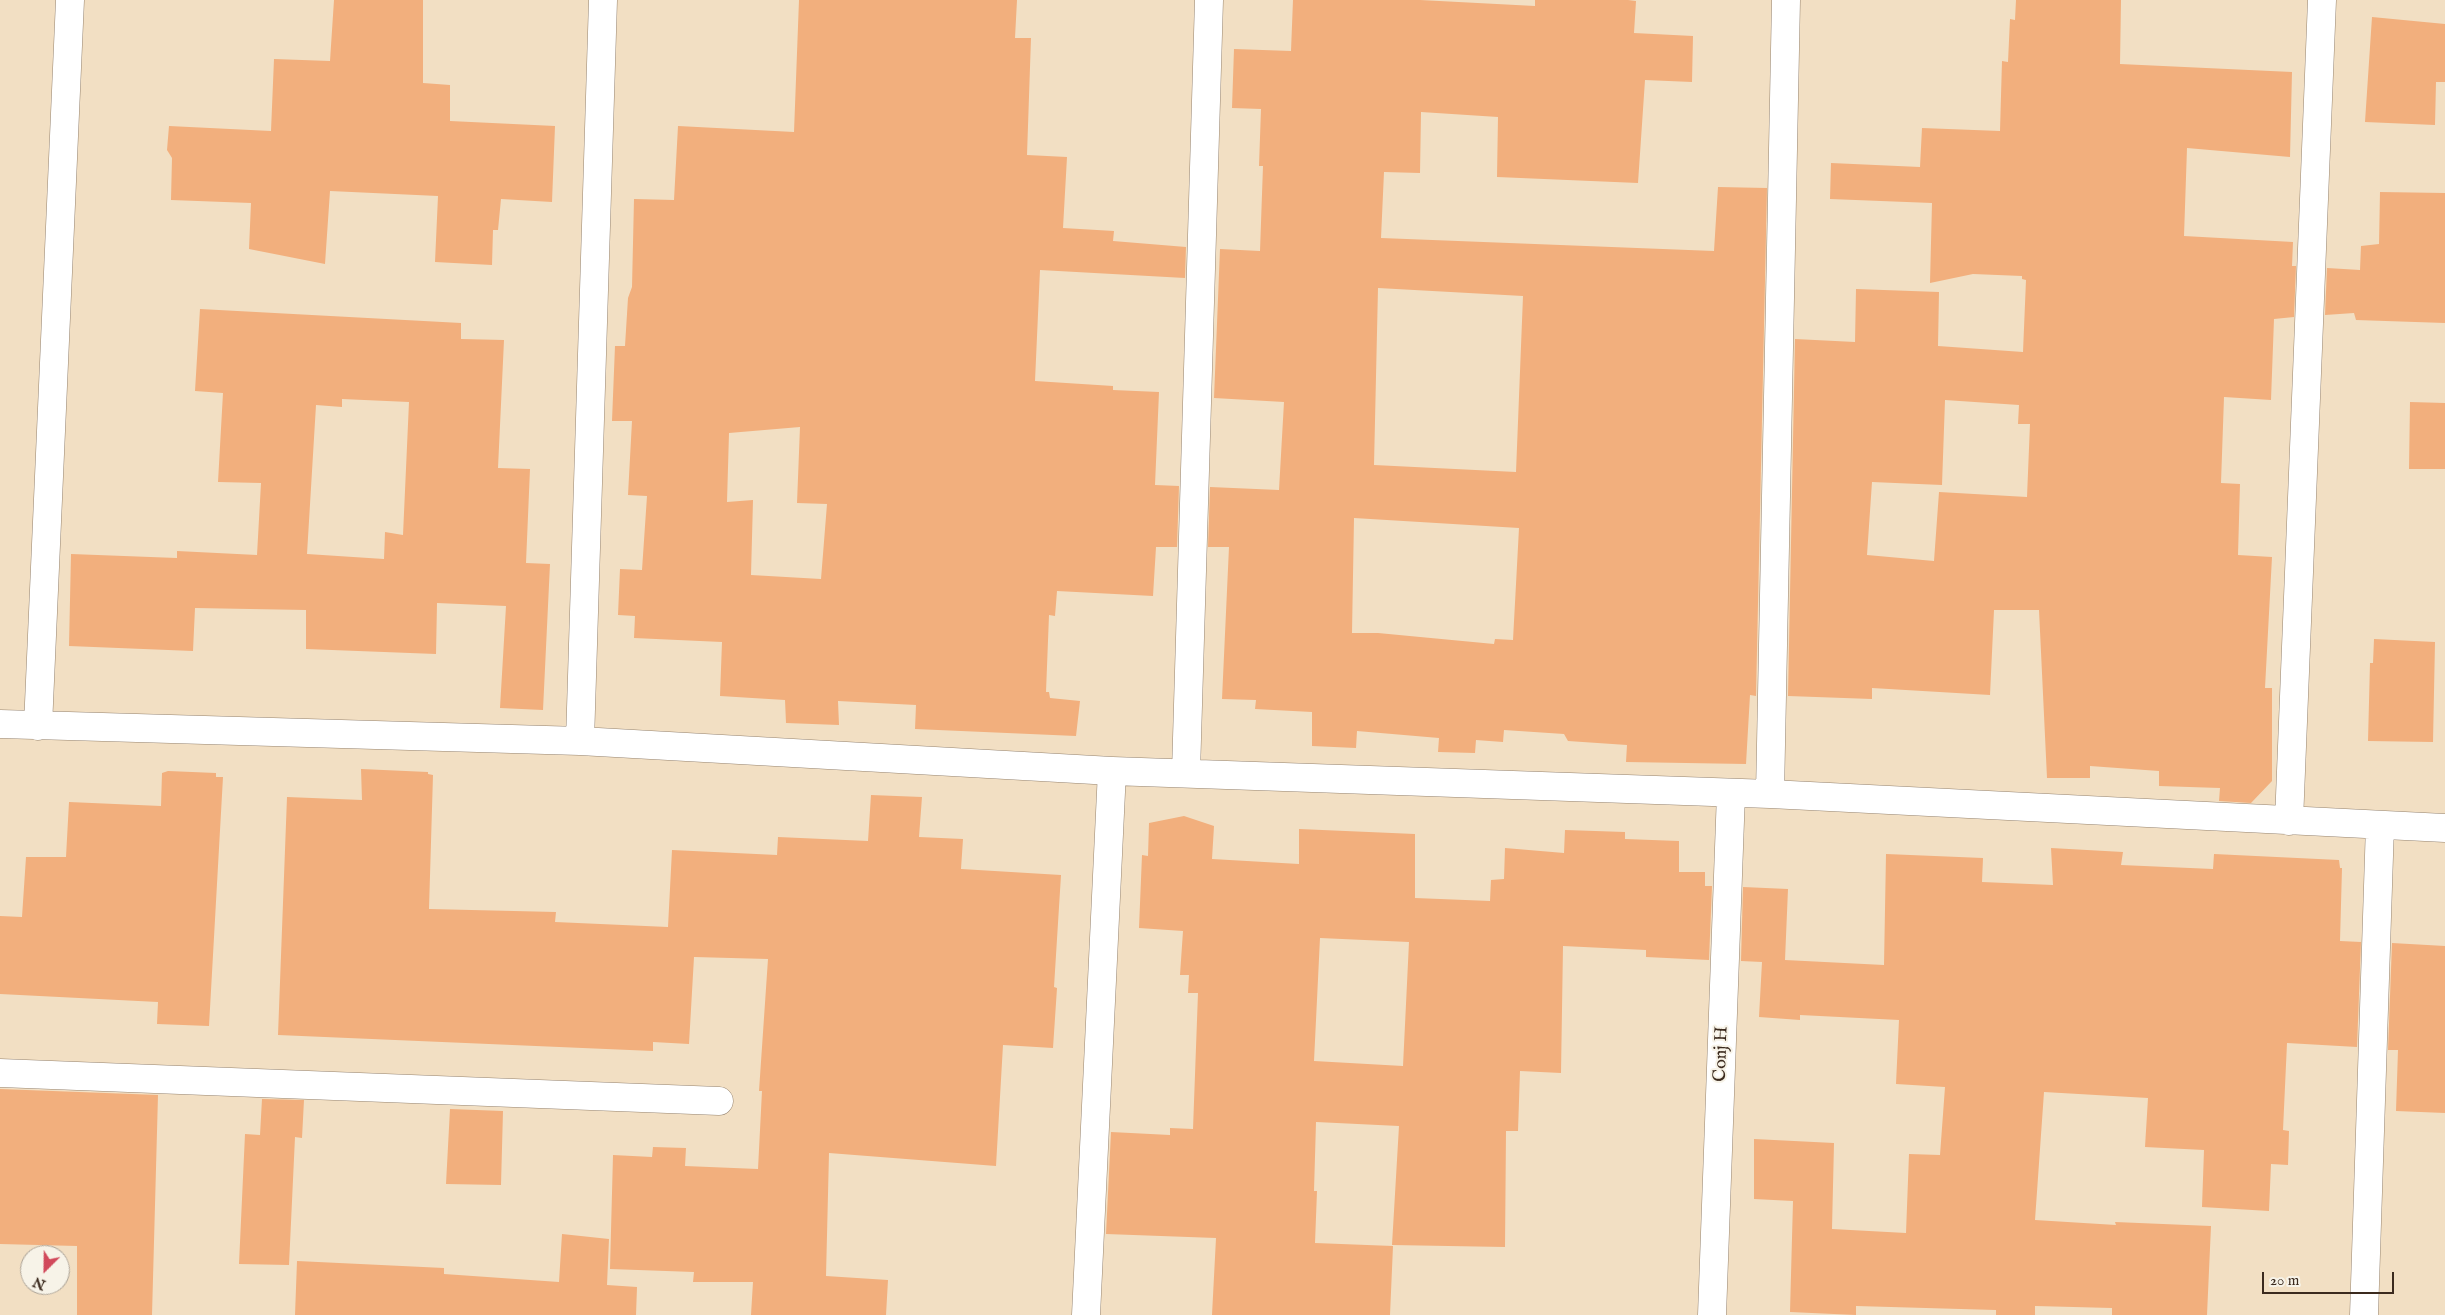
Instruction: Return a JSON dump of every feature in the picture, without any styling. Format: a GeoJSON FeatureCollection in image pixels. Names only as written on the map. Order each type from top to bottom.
{"type":"FeatureCollection","features":[{"type":"Feature","properties":{"kind":"street"},"geometry":{"type":"LineString","coordinates":[[38,726],[70,0]]}},
{"type":"Feature","properties":{"kind":"street"},"geometry":{"type":"LineString","coordinates":[[580,741],[603,0]]}},
{"type":"Feature","properties":{"kind":"street"},"geometry":{"type":"LineString","coordinates":[[1186,772],[1210,0]]}},
{"type":"Feature","properties":{"kind":"street"},"geometry":{"type":"LineString","coordinates":[[1770,794],[1786,0]]}},
{"type":"Feature","properties":{"kind":"street"},"geometry":{"type":"LineString","coordinates":[[2289,821],[2322,0]]}},
{"type":"Feature","properties":{"kind":"street"},"geometry":{"type":"LineString","coordinates":[[0,724],[580,741],[1112,771],[1186,772],[1770,794],[2445,828]]}},
{"type":"Feature","properties":{"kind":"street"},"geometry":{"type":"LineString","coordinates":[[1086,1315],[1112,771]]}},
{"type":"Feature","properties":{"kind":"street","name":"Conj H"},"geometry":{"type":"LineString","coordinates":[[1712,1315],[1731,793]]}},
{"type":"Feature","properties":{"kind":"street"},"geometry":{"type":"LineString","coordinates":[[2364,1315],[2380,825]]}},
{"type":"Feature","properties":{"kind":"street"},"geometry":{"type":"LineString","coordinates":[[0,1073],[719,1102]]}},
{"type":"Feature","properties":{"kind":"building"},"geometry":{"type":"Polygon","coordinates":[[[334,0],[423,0],[423,83],[450,85],[450,121],[555,126],[552,202],[501,199],[498,230],[493,230],[492,265],[435,262],[438,196],[330,191],[325,264],[249,249],[251,203],[171,200],[172,158],[167,150],[169,126],[271,131],[274,59],[330,61],[334,0]]]}},
{"type":"Feature","properties":{"kind":"building"},"geometry":{"type":"Polygon","coordinates":[[[799,0],[1017,0],[1015,38],[1031,38],[1027,155],[1067,157],[1063,228],[1114,231],[1113,241],[1186,247],[1185,278],[1040,270],[1035,381],[1113,386],[1113,390],[1159,392],[1155,485],[1179,486],[1177,547],[1156,547],[1153,596],[1057,591],[1055,616],[1049,615],[1046,692],[1049,692],[1050,698],[1080,701],[1076,736],[915,729],[916,705],[838,701],[839,725],[786,723],[785,700],[720,696],[722,642],[634,638],[635,616],[618,615],[620,569],[642,570],[647,496],[628,495],[632,421],[612,421],[615,346],[625,346],[628,298],[632,287],[634,199],[674,200],[678,126],[794,132],[799,0]],[[800,427],[729,433],[727,502],[753,500],[751,575],[821,579],[827,504],[797,503],[800,427]]]}},
{"type":"Feature","properties":{"kind":"building"},"geometry":{"type":"Polygon","coordinates":[[[1293,0],[1420,0],[1535,6],[1535,0],[1628,0],[1636,1],[1634,33],[1693,36],[1692,82],[1645,80],[1638,183],[1497,177],[1498,117],[1421,112],[1420,173],[1384,172],[1381,238],[1714,251],[1718,187],[1767,188],[1756,696],[1750,695],[1746,764],[1626,762],[1627,745],[1568,741],[1564,734],[1504,730],[1503,742],[1476,740],[1475,753],[1438,752],[1439,738],[1357,731],[1356,748],[1312,746],[1312,712],[1255,709],[1256,700],[1222,699],[1229,547],[1208,547],[1210,487],[1279,490],[1284,402],[1214,398],[1220,249],[1260,251],[1263,166],[1259,166],[1261,109],[1232,108],[1234,49],[1291,51],[1293,0]],[[1378,288],[1374,465],[1516,472],[1523,296],[1378,288]],[[1354,518],[1352,633],[1378,633],[1494,644],[1495,639],[1513,640],[1519,528],[1354,518]]]}},
{"type":"Feature","properties":{"kind":"building"},"geometry":{"type":"Polygon","coordinates":[[[2016,0],[2121,0],[2120,64],[2292,72],[2290,157],[2187,148],[2184,236],[2293,242],[2292,266],[2296,266],[2294,317],[2274,319],[2271,400],[2224,397],[2221,483],[2240,484],[2238,555],[2272,557],[2265,688],[2272,688],[2272,781],[2251,803],[2219,801],[2220,788],[2159,786],[2159,771],[2090,766],[2090,778],[2047,778],[2039,610],[1994,610],[1990,695],[1872,688],[1872,699],[1788,696],[1795,339],[1855,342],[1856,289],[1939,292],[1938,346],[2023,352],[2026,280],[2022,279],[2022,276],[1973,274],[1930,283],[1932,203],[1830,199],[1831,163],[1920,167],[1922,128],[2000,131],[2002,61],[2008,62],[2010,19],[2015,20],[2016,0]],[[1945,400],[1942,485],[1872,482],[1867,555],[1934,561],[1939,492],[2027,497],[2030,424],[2018,424],[2019,405],[1945,400]]]}},
{"type":"Feature","properties":{"kind":"building"},"geometry":{"type":"Polygon","coordinates":[[[2372,17],[2445,24],[2445,82],[2436,82],[2435,125],[2365,122],[2372,17]]]}},
{"type":"Feature","properties":{"kind":"building"},"geometry":{"type":"Polygon","coordinates":[[[2380,192],[2445,193],[2445,323],[2356,320],[2354,313],[2325,315],[2327,268],[2360,270],[2361,246],[2379,244],[2380,192]]]}},
{"type":"Feature","properties":{"kind":"building"},"geometry":{"type":"Polygon","coordinates":[[[200,309],[461,323],[461,339],[504,340],[498,468],[530,469],[526,563],[550,564],[543,710],[500,708],[506,606],[437,603],[436,654],[306,649],[306,610],[195,608],[193,651],[69,646],[71,554],[177,558],[177,551],[257,555],[261,483],[218,482],[223,393],[195,391],[200,309]],[[342,399],[342,407],[316,405],[307,554],[384,559],[385,532],[403,535],[409,402],[342,399]]]}},
{"type":"Feature","properties":{"kind":"building"},"geometry":{"type":"Polygon","coordinates":[[[2410,402],[2445,403],[2445,469],[2409,469],[2410,402]]]}},
{"type":"Feature","properties":{"kind":"building"},"geometry":{"type":"Polygon","coordinates":[[[2374,639],[2435,642],[2433,742],[2368,741],[2370,663],[2373,663],[2374,639]]]}},
{"type":"Feature","properties":{"kind":"building"},"geometry":{"type":"Polygon","coordinates":[[[361,769],[428,772],[428,774],[433,775],[429,909],[556,912],[555,922],[668,927],[672,850],[777,855],[778,837],[868,841],[871,795],[922,797],[919,837],[963,839],[961,869],[1061,875],[1054,987],[1057,988],[1053,1048],[1003,1045],[996,1166],[829,1153],[826,1276],[888,1280],[886,1315],[751,1315],[753,1282],[693,1282],[694,1272],[610,1269],[613,1155],[652,1157],[653,1147],[686,1148],[685,1166],[758,1169],[762,1091],[759,1091],[768,959],[694,957],[689,1044],[653,1042],[653,1051],[278,1035],[287,797],[362,800],[361,769]]]}},
{"type":"Feature","properties":{"kind":"building"},"geometry":{"type":"Polygon","coordinates":[[[168,771],[216,773],[216,777],[223,777],[209,1026],[157,1024],[158,1002],[0,994],[0,916],[22,917],[26,857],[66,857],[69,802],[161,806],[162,773],[168,771]]]}},
{"type":"Feature","properties":{"kind":"building"},"geometry":{"type":"Polygon","coordinates":[[[1184,816],[1214,826],[1212,859],[1299,864],[1299,829],[1415,834],[1415,898],[1490,901],[1491,880],[1504,879],[1505,848],[1564,853],[1565,830],[1625,832],[1625,839],[1679,841],[1679,872],[1705,872],[1705,886],[1712,886],[1709,960],[1646,957],[1646,950],[1563,946],[1561,1073],[1520,1071],[1518,1131],[1506,1131],[1505,1247],[1392,1245],[1399,1126],[1316,1122],[1314,1191],[1317,1191],[1315,1243],[1393,1246],[1390,1315],[1212,1315],[1216,1238],[1106,1234],[1111,1132],[1170,1135],[1170,1128],[1193,1129],[1198,993],[1188,993],[1189,975],[1180,975],[1183,931],[1139,928],[1142,855],[1148,856],[1149,823],[1184,816]],[[1320,938],[1314,1061],[1403,1066],[1409,942],[1320,938]]]}},
{"type":"Feature","properties":{"kind":"building"},"geometry":{"type":"Polygon","coordinates":[[[2051,848],[2123,852],[2121,865],[2213,869],[2214,854],[2339,860],[2340,868],[2342,868],[2340,941],[2361,942],[2357,1047],[2287,1043],[2283,1130],[2289,1131],[2288,1165],[2271,1164],[2269,1211],[2202,1207],[2204,1150],[2145,1147],[2148,1098],[2044,1092],[2035,1220],[2116,1225],[2115,1222],[2211,1226],[2207,1315],[2112,1315],[2112,1308],[2035,1306],[2035,1315],[1996,1315],[1996,1310],[1856,1306],[1856,1315],[1790,1312],[1793,1201],[1754,1199],[1754,1139],[1834,1143],[1832,1229],[1906,1233],[1909,1154],[1940,1155],[1945,1087],[1896,1084],[1899,1020],[1800,1015],[1800,1020],[1759,1017],[1762,962],[1741,961],[1743,887],[1788,889],[1785,960],[1884,965],[1886,854],[1983,858],[1982,882],[2053,885],[2051,848]]]}},
{"type":"Feature","properties":{"kind":"building"},"geometry":{"type":"Polygon","coordinates":[[[2392,943],[2445,946],[2445,1113],[2396,1111],[2398,1050],[2388,1050],[2392,943]]]}},
{"type":"Feature","properties":{"kind":"building"},"geometry":{"type":"Polygon","coordinates":[[[0,1089],[158,1095],[152,1315],[77,1315],[77,1246],[0,1244],[0,1089]]]}},
{"type":"Feature","properties":{"kind":"building"},"geometry":{"type":"Polygon","coordinates":[[[262,1099],[304,1100],[302,1138],[295,1137],[289,1265],[239,1264],[245,1134],[260,1135],[262,1099]]]}},
{"type":"Feature","properties":{"kind":"building"},"geometry":{"type":"Polygon","coordinates":[[[450,1109],[503,1111],[501,1185],[446,1184],[450,1109]]]}},
{"type":"Feature","properties":{"kind":"building"},"geometry":{"type":"Polygon","coordinates":[[[562,1234],[609,1239],[607,1285],[637,1287],[636,1315],[295,1315],[297,1261],[444,1268],[444,1274],[559,1282],[562,1234]]]}}]}
